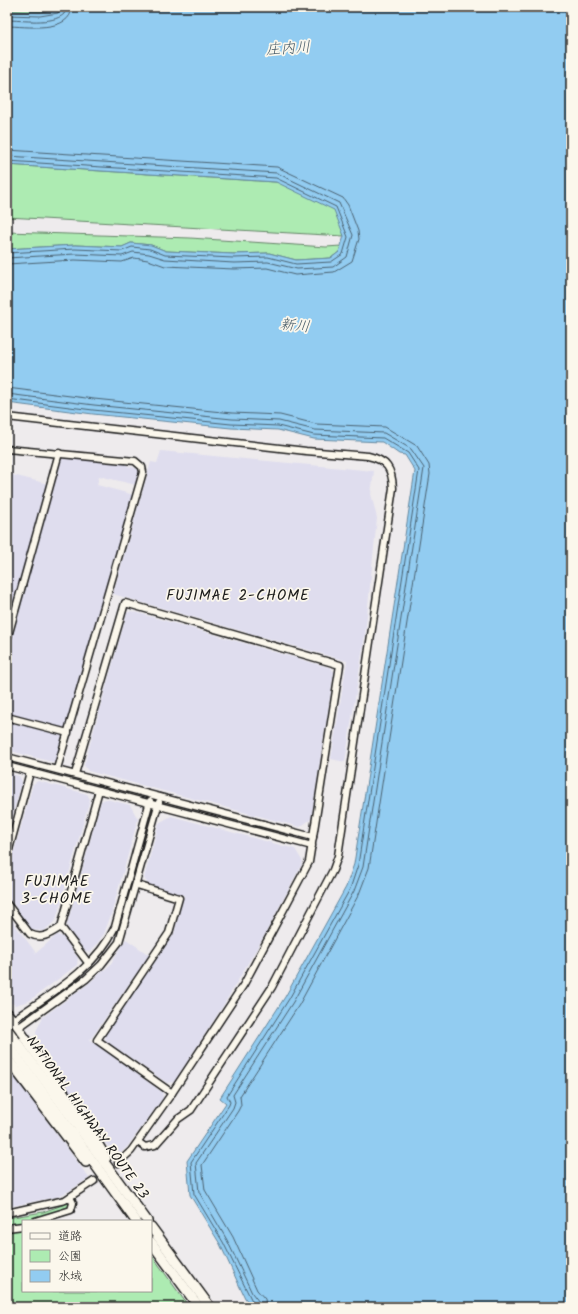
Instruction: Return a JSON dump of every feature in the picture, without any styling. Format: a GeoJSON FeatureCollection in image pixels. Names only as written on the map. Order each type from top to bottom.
{"type":"FeatureCollection","features":[{"type":"Feature","properties":{"kind":"highway"},"geometry":{"type":"LineString","coordinates":[[9,1019],[18,1028],[95,1140],[124,1191]]}},
{"type":"Feature","properties":{"kind":"highway","name":"NATIONAL HIGHWAY ROUTE 23"},"geometry":{"type":"LineString","coordinates":[[7,1029],[11,1044],[135,1220]]}},
{"type":"Feature","properties":{"kind":"highway","name":"NATIONAL HIGHWAY ROUTE 23"},"geometry":{"type":"LineString","coordinates":[[11,1044],[146,1220]]}},
{"type":"Feature","properties":{"kind":"highway"},"geometry":{"type":"LineString","coordinates":[[7,1058],[120,1208],[131,1220]]}},
{"type":"Feature","properties":{"kind":"highway"},"geometry":{"type":"LineString","coordinates":[[152,1228],[210,1307]]}},
{"type":"Feature","properties":{"kind":"highway"},"geometry":{"type":"LineString","coordinates":[[152,1243],[199,1307]]}},
{"type":"Feature","properties":{"kind":"street"},"geometry":{"type":"LineString","coordinates":[[7,417],[290,449],[368,456],[378,458],[387,465],[392,475],[393,488],[338,856],[333,870],[272,987],[191,1110],[178,1119],[155,1145],[145,1147],[138,1142]]}},
{"type":"Feature","properties":{"kind":"street"},"geometry":{"type":"LineString","coordinates":[[7,449],[135,461],[142,467],[143,472],[57,770]]}},
{"type":"Feature","properties":{"kind":"street"},"geometry":{"type":"LineString","coordinates":[[7,640],[59,453]]}},
{"type":"Feature","properties":{"kind":"street"},"geometry":{"type":"LineString","coordinates":[[75,774],[125,603],[340,665],[309,862],[244,984],[138,1142],[118,1163]]}},
{"type":"Feature","properties":{"kind":"street"},"geometry":{"type":"LineString","coordinates":[[7,717],[68,733]]}},
{"type":"Feature","properties":{"kind":"street"},"geometry":{"type":"LineString","coordinates":[[7,757],[313,837]]}},
{"type":"Feature","properties":{"kind":"street"},"geometry":{"type":"LineString","coordinates":[[7,766],[312,846]]}},
{"type":"Feature","properties":{"kind":"street"},"geometry":{"type":"LineString","coordinates":[[7,857],[30,772]]}},
{"type":"Feature","properties":{"kind":"street"},"geometry":{"type":"LineString","coordinates":[[7,904],[30,934],[35,937],[41,938],[61,927],[99,790]]}},
{"type":"Feature","properties":{"kind":"street"},"geometry":{"type":"LineString","coordinates":[[9,1019],[89,964],[108,941],[115,927],[151,795]]}},
{"type":"Feature","properties":{"kind":"street"},"geometry":{"type":"LineString","coordinates":[[7,1036],[86,979],[112,953],[121,936],[137,885],[160,798]]}},
{"type":"Feature","properties":{"kind":"street"},"geometry":{"type":"LineString","coordinates":[[137,885],[179,898],[169,933],[97,1040],[172,1093]]}},
{"type":"Feature","properties":{"kind":"street"},"geometry":{"type":"LineString","coordinates":[[61,927],[89,964]]}},
{"type":"Feature","properties":{"kind":"street"},"geometry":{"type":"LineString","coordinates":[[7,1213],[53,1204],[70,1197],[94,1181]]}},
{"type":"Feature","properties":{"kind":"street"},"geometry":{"type":"LineString","coordinates":[[38,1220],[71,1210],[73,1203],[70,1197]]}},
{"type":"Feature","properties":{"kind":"street"},"geometry":{"type":"LineString","coordinates":[[7,1228],[22,1226]]}},
{"type":"Feature","properties":{"kind":"shaded area"},"geometry":{"type":"Polygon","coordinates":[[[161,451],[374,471],[371,494],[377,518],[365,635],[345,762],[331,759],[347,661],[113,594],[151,462],[157,463],[161,451]]]}},
{"type":"Feature","properties":{"kind":"shaded area"},"geometry":{"type":"Polygon","coordinates":[[[62,458],[124,462],[128,466],[139,469],[140,471],[136,485],[99,476],[97,485],[134,495],[67,727],[64,728],[7,713],[7,654],[62,458]]]}},
{"type":"Feature","properties":{"kind":"shaded area"},"geometry":{"type":"Polygon","coordinates":[[[9,474],[48,484],[7,626],[7,482],[9,474]]]}},
{"type":"Feature","properties":{"kind":"shaded area"},"geometry":{"type":"Polygon","coordinates":[[[131,611],[331,668],[334,672],[311,819],[300,827],[88,771],[84,765],[127,613],[131,611]]]}},
{"type":"Feature","properties":{"kind":"shaded area"},"geometry":{"type":"Polygon","coordinates":[[[7,721],[63,736],[56,763],[7,750],[7,721]]]}},
{"type":"Feature","properties":{"kind":"shaded area"},"geometry":{"type":"Polygon","coordinates":[[[7,773],[19,776],[22,781],[7,835],[7,773]]]}},
{"type":"Feature","properties":{"kind":"shaded area"},"geometry":{"type":"Polygon","coordinates":[[[38,781],[87,794],[90,799],[56,920],[44,931],[31,930],[7,895],[7,876],[33,784],[38,781]]]}},
{"type":"Feature","properties":{"kind":"shaded area"},"geometry":{"type":"Polygon","coordinates":[[[106,799],[130,805],[138,819],[111,915],[104,934],[91,952],[85,951],[69,931],[67,925],[101,801],[106,799]]]}},
{"type":"Feature","properties":{"kind":"shaded area"},"geometry":{"type":"Polygon","coordinates":[[[171,816],[295,849],[303,862],[264,936],[223,1006],[174,1082],[167,1083],[106,1041],[105,1035],[174,934],[184,895],[148,884],[144,878],[159,823],[171,816]]]}},
{"type":"Feature","properties":{"kind":"shaded area"},"geometry":{"type":"Polygon","coordinates":[[[7,914],[36,953],[57,935],[63,937],[78,958],[77,965],[29,1001],[15,1005],[7,1000],[7,914]]]}},
{"type":"Feature","properties":{"kind":"shaded area"},"geometry":{"type":"Polygon","coordinates":[[[126,939],[149,955],[90,1040],[162,1092],[163,1098],[127,1147],[117,1156],[104,1142],[37,1044],[36,1031],[43,1017],[88,984],[110,965],[126,939]]]}},
{"type":"Feature","properties":{"kind":"shaded area"},"geometry":{"type":"Polygon","coordinates":[[[7,1067],[89,1178],[69,1191],[56,1197],[7,1207],[7,1067]]]}},
{"type":"Feature","properties":{"kind":"green space"},"geometry":{"type":"Polygon","coordinates":[[[7,7],[69,7],[40,12],[7,11],[7,7]]]}},
{"type":"Feature","properties":{"kind":"green space"},"geometry":{"type":"Polygon","coordinates":[[[7,165],[337,186],[344,236],[7,217],[7,165]]]}},
{"type":"Feature","properties":{"kind":"green space"},"geometry":{"type":"Polygon","coordinates":[[[7,232],[190,238],[326,247],[341,246],[339,252],[331,258],[296,260],[269,253],[234,254],[166,251],[151,245],[131,243],[122,247],[75,245],[7,249],[7,232]]]}},
{"type":"Feature","properties":{"kind":"green space"},"geometry":{"type":"Polygon","coordinates":[[[71,1202],[70,1207],[67,1209],[22,1220],[22,1223],[7,1225],[7,1218],[43,1212],[71,1202]]]}},
{"type":"Feature","properties":{"kind":"green space"},"geometry":{"type":"Polygon","coordinates":[[[22,1229],[22,1292],[152,1292],[152,1255],[189,1307],[7,1307],[7,1231],[22,1229]]]}},
{"type":"Feature","properties":{"kind":"water"},"geometry":{"type":"Polygon","coordinates":[[[69,7],[571,7],[571,1307],[252,1307],[245,1298],[220,1244],[190,1195],[187,1161],[226,1103],[220,1098],[285,997],[346,887],[354,864],[415,471],[405,455],[399,454],[382,442],[314,439],[278,430],[231,428],[93,414],[7,403],[7,249],[75,245],[122,247],[131,243],[151,245],[166,251],[234,254],[269,253],[296,260],[331,258],[339,252],[344,236],[334,210],[276,182],[7,165],[7,11],[40,12],[69,7]]]}},
{"type":"Feature","properties":{"kind":"tunnel"},"geometry":{"type":"LineString","coordinates":[[94,1181],[118,1163]]}},
{"type":"Feature","properties":{"kind":"district","name":"FUJIMAE 2-CHOME"},"geometry":{"type":"Point","coordinates":[238,595]}},
{"type":"Feature","properties":{"kind":"district","name":"FUJIMAE 3-CHOME"},"geometry":{"type":"Point","coordinates":[57,890]}},
{"type":"Feature","properties":{"kind":"water label","name":"庄内川"},"geometry":{"type":"Point","coordinates":[288,48]}},
{"type":"Feature","properties":{"kind":"water label","name":"新川"},"geometry":{"type":"Point","coordinates":[295,325]}}]}
